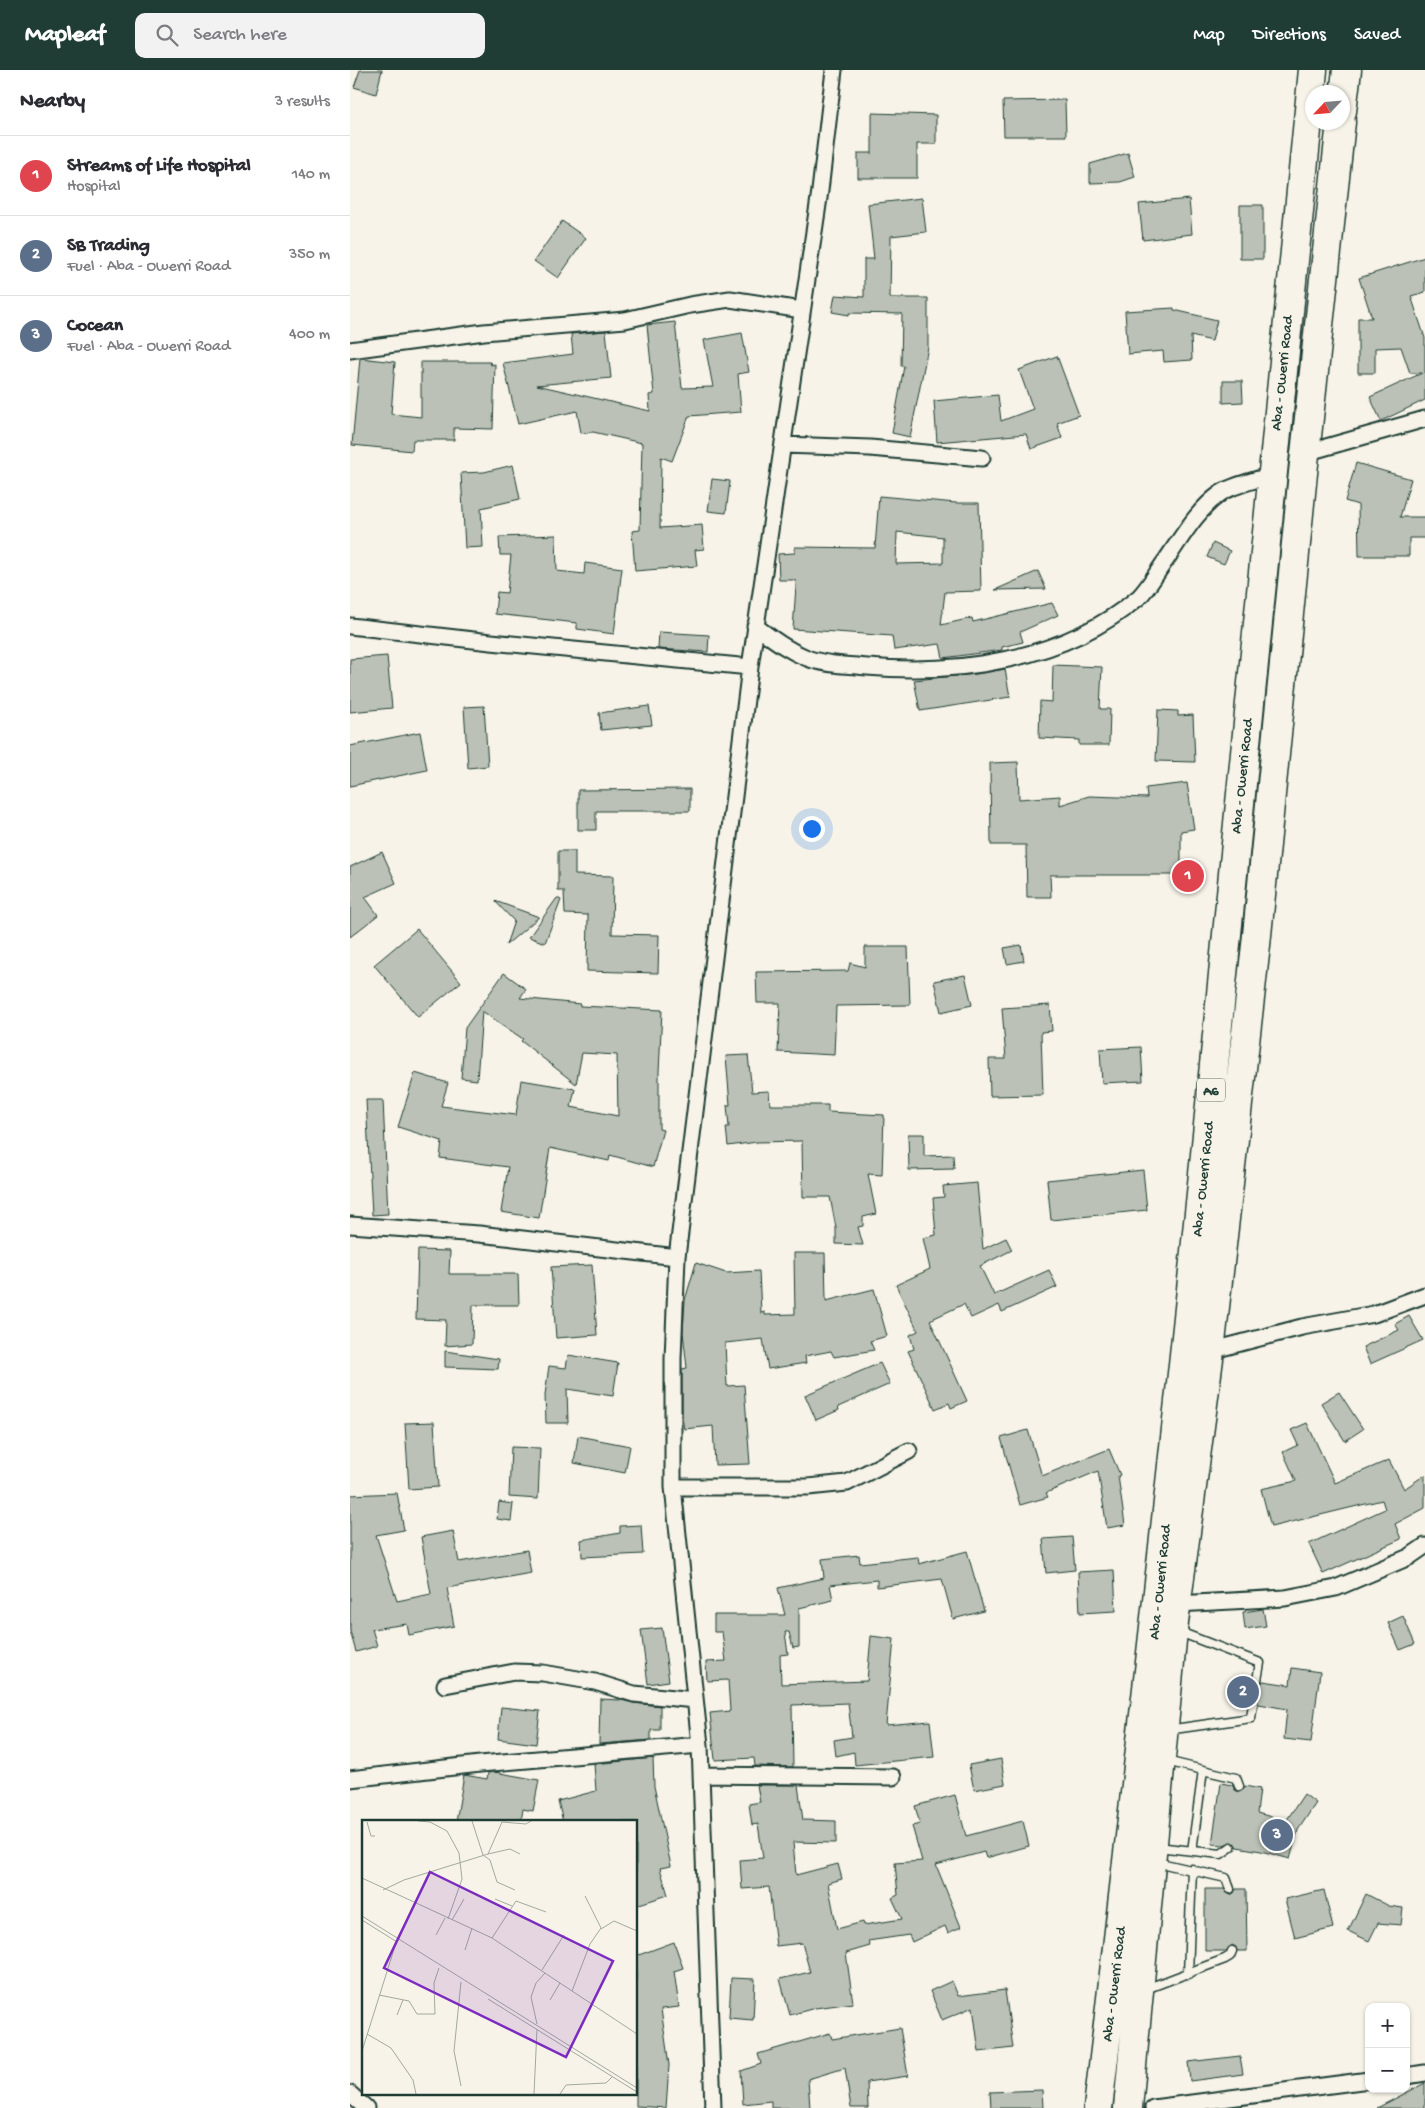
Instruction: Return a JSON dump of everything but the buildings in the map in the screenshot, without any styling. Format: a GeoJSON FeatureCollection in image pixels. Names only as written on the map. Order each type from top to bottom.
{"type":"FeatureCollection","features":[{"type":"Feature","properties":{"kind":"highway","name":"Aba - Owerri Road"},"geometry":{"type":"LineString","coordinates":[[1098,2108],[1146,1706],[1207,1129],[1313,70]]}},
{"type":"Feature","properties":{"kind":"highway"},"geometry":{"type":"LineString","coordinates":[[1345,85],[1347,70]]}},
{"type":"Feature","properties":{"kind":"highway","name":"Aba - Owerri Road"},"geometry":{"type":"LineString","coordinates":[[1128,2108],[1175,1617],[1210,1351],[1256,945],[1305,453],[1340,130]]}},
{"type":"Feature","properties":{"kind":"street"},"geometry":{"type":"LineString","coordinates":[[713,2108],[700,1745],[673,1487],[673,1358],[677,1257],[750,667],[820,190],[834,70]]}},
{"type":"Feature","properties":{"kind":"street"},"geometry":{"type":"LineString","coordinates":[[350,350],[484,332],[625,320],[690,305],[730,299],[802,310]]}},
{"type":"Feature","properties":{"kind":"street"},"geometry":{"type":"LineString","coordinates":[[1305,453],[1425,418]]}},
{"type":"Feature","properties":{"kind":"street"},"geometry":{"type":"LineString","coordinates":[[783,445],[870,448],[982,458]]}},
{"type":"Feature","properties":{"kind":"street"},"geometry":{"type":"LineString","coordinates":[[756,626],[783,647],[808,659],[827,663],[870,667],[944,668],[1002,660],[1040,651],[1078,637],[1113,617],[1141,595],[1197,515],[1222,492],[1271,475]]}},
{"type":"Feature","properties":{"kind":"street"},"geometry":{"type":"LineString","coordinates":[[350,626],[491,642],[750,667]]}},
{"type":"Feature","properties":{"kind":"street"},"geometry":{"type":"LineString","coordinates":[[350,1225],[479,1234],[677,1257]]}},
{"type":"Feature","properties":{"kind":"street"},"geometry":{"type":"LineString","coordinates":[[1210,1351],[1302,1326],[1374,1314],[1425,1295]]}},
{"type":"Feature","properties":{"kind":"street"},"geometry":{"type":"LineString","coordinates":[[673,1487],[808,1487],[846,1483],[909,1451]]}},
{"type":"Feature","properties":{"kind":"street"},"geometry":{"type":"LineString","coordinates":[[1175,1617],[1336,1588],[1409,1557],[1425,1546]]}},
{"type":"Feature","properties":{"kind":"street"},"geometry":{"type":"LineString","coordinates":[[446,1685],[514,1672],[543,1673],[595,1682],[634,1694],[695,1700]]}},
{"type":"Feature","properties":{"kind":"street"},"geometry":{"type":"LineString","coordinates":[[350,1779],[480,1764],[700,1745]]}},
{"type":"Feature","properties":{"kind":"street"},"geometry":{"type":"LineString","coordinates":[[701,1775],[892,1776]]}},
{"type":"Feature","properties":{"kind":"street"},"geometry":{"type":"LineString","coordinates":[[1410,2075],[1425,2073]]}},
{"type":"Feature","properties":{"kind":"street"},"geometry":{"type":"LineString","coordinates":[[1153,2108],[1365,2081]]}},
{"type":"Feature","properties":{"kind":"street"},"geometry":{"type":"LineString","coordinates":[[350,2094],[366,2108]]}},
{"type":"Feature","properties":{"kind":"lane"},"geometry":{"type":"LineString","coordinates":[[1175,1617],[1260,1664],[1258,1680]]}},
{"type":"Feature","properties":{"kind":"lane"},"geometry":{"type":"LineString","coordinates":[[1164,1731],[1251,1718],[1254,1703]]}},
{"type":"Feature","properties":{"kind":"lane"},"geometry":{"type":"LineString","coordinates":[[1162,1760],[1236,1778],[1240,1786]]}},
{"type":"Feature","properties":{"kind":"lane"},"geometry":{"type":"LineString","coordinates":[[1192,1851],[1203,1770]]}},
{"type":"Feature","properties":{"kind":"lane"},"geometry":{"type":"LineString","coordinates":[[1152,1854],[1192,1851],[1221,1854],[1231,1846]]}},
{"type":"Feature","properties":{"kind":"lane"},"geometry":{"type":"LineString","coordinates":[[1152,1854],[1192,1869],[1226,1878],[1230,1889]]}},
{"type":"Feature","properties":{"kind":"lane"},"geometry":{"type":"LineString","coordinates":[[1188,1974],[1192,1869]]}},
{"type":"Feature","properties":{"kind":"lane"},"geometry":{"type":"LineString","coordinates":[[1139,1991],[1225,1959],[1232,1952]]}},
{"type":"Feature","properties":{"kind":"place","name":"Streams of Life Hospital"},"geometry":{"type":"Point","coordinates":[1188,876]}},
{"type":"Feature","properties":{"kind":"place","name":"SB Trading"},"geometry":{"type":"Point","coordinates":[1243,1692]}},
{"type":"Feature","properties":{"kind":"place","name":"Cocean"},"geometry":{"type":"Point","coordinates":[1277,1835]}}]}
